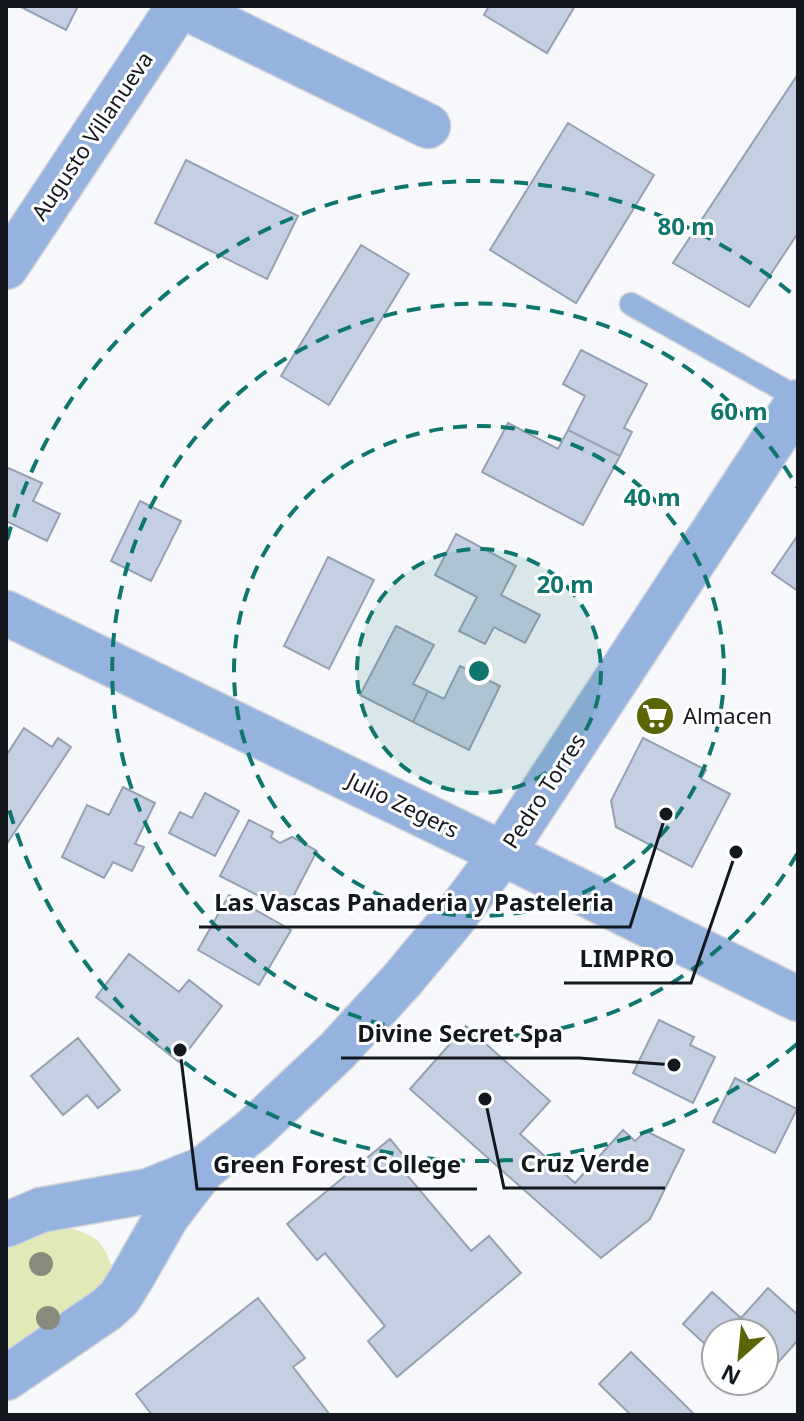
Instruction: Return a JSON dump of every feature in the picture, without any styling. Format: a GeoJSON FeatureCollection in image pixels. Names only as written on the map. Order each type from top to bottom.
{"type":"FeatureCollection","features":[{"type":"Feature","properties":{"kind":"street"},"geometry":{"type":"LineString","coordinates":[[181,6],[428,126]]}},
{"type":"Feature","properties":{"kind":"street","name":"Augusto Villanueva"},"geometry":{"type":"LineString","coordinates":[[6,267],[181,6]]}},
{"type":"Feature","properties":{"kind":"street","name":"Pedro Torres"},"geometry":{"type":"LineString","coordinates":[[6,1378],[119,1298],[167,1216],[203,1169],[254,1129],[337,1051],[454,918],[502,854],[798,400]]}},
{"type":"Feature","properties":{"kind":"street","name":"Julio Zegers"},"geometry":{"type":"LineString","coordinates":[[6,613],[798,999]]}},
{"type":"Feature","properties":{"kind":"street","name":"Pedro Torres"},"geometry":{"type":"LineString","coordinates":[[6,1225],[41,1210],[148,1191],[203,1169]]}},
{"type":"Feature","properties":{"kind":"street"},"geometry":{"type":"LineString","coordinates":[[91,1201],[104,1207],[125,1229],[132,1245],[131,1279]]}},
{"type":"Feature","properties":{"kind":"lane"},"geometry":{"type":"LineString","coordinates":[[631,304],[798,400]]}},
{"type":"Feature","properties":{"kind":"green space"},"geometry":{"type":"Polygon","coordinates":[[[74,1229],[100,1243],[113,1268],[96,1299],[6,1361],[6,1250],[39,1234],[74,1229]]]}},
{"type":"Feature","properties":{"kind":"building"},"geometry":{"type":"Polygon","coordinates":[[[19,6],[78,6],[66,30],[19,6]]]}},
{"type":"Feature","properties":{"kind":"building"},"geometry":{"type":"Polygon","coordinates":[[[489,6],[575,6],[547,53],[484,15],[489,6]]]}},
{"type":"Feature","properties":{"kind":"building"},"geometry":{"type":"Polygon","coordinates":[[[798,74],[798,233],[749,307],[673,263],[798,74]]]}},
{"type":"Feature","properties":{"kind":"building"},"geometry":{"type":"Polygon","coordinates":[[[568,123],[654,175],[576,303],[490,250],[568,123]]]}},
{"type":"Feature","properties":{"kind":"building"},"geometry":{"type":"Polygon","coordinates":[[[186,160],[298,216],[267,279],[155,223],[186,160]]]}},
{"type":"Feature","properties":{"kind":"building"},"geometry":{"type":"Polygon","coordinates":[[[361,245],[409,274],[329,405],[281,376],[361,245]]]}},
{"type":"Feature","properties":{"kind":"building"},"geometry":{"type":"Polygon","coordinates":[[[581,350],[647,384],[624,428],[632,432],[620,456],[568,430],[585,396],[563,384],[581,350]]]}},
{"type":"Feature","properties":{"kind":"building"},"geometry":{"type":"Polygon","coordinates":[[[508,423],[558,449],[568,430],[620,456],[583,525],[482,472],[508,423]]]}},
{"type":"Feature","properties":{"kind":"building"},"geometry":{"type":"Polygon","coordinates":[[[6,467],[42,483],[33,501],[60,514],[47,541],[6,521],[6,467]]]}},
{"type":"Feature","properties":{"kind":"building"},"geometry":{"type":"Polygon","coordinates":[[[140,501],[181,521],[151,581],[111,561],[140,501]]]}},
{"type":"Feature","properties":{"kind":"building"},"geometry":{"type":"Polygon","coordinates":[[[456,534],[516,566],[501,595],[540,615],[525,643],[494,627],[485,644],[459,631],[477,597],[435,575],[456,534]]]}},
{"type":"Feature","properties":{"kind":"building"},"geometry":{"type":"Polygon","coordinates":[[[798,535],[798,591],[772,573],[798,535]]]}},
{"type":"Feature","properties":{"kind":"building"},"geometry":{"type":"Polygon","coordinates":[[[328,557],[374,580],[329,669],[284,646],[328,557]]]}},
{"type":"Feature","properties":{"kind":"building"},"geometry":{"type":"Polygon","coordinates":[[[396,626],[434,645],[413,684],[428,691],[413,722],[360,695],[396,626]]]}},
{"type":"Feature","properties":{"kind":"building"},"geometry":{"type":"Polygon","coordinates":[[[460,666],[500,686],[469,750],[413,722],[428,691],[444,699],[460,666]]]}},
{"type":"Feature","properties":{"kind":"building"},"geometry":{"type":"Polygon","coordinates":[[[24,728],[52,747],[58,738],[71,747],[6,845],[6,756],[24,728]]]}},
{"type":"Feature","properties":{"kind":"building"},"geometry":{"type":"Polygon","coordinates":[[[643,738],[706,770],[701,779],[730,794],[692,867],[616,827],[611,801],[643,738]]]}},
{"type":"Feature","properties":{"kind":"building"},"geometry":{"type":"Polygon","coordinates":[[[123,787],[155,803],[135,844],[144,847],[132,871],[113,862],[104,878],[62,857],[87,805],[109,815],[123,787]]]}},
{"type":"Feature","properties":{"kind":"building"},"geometry":{"type":"Polygon","coordinates":[[[205,793],[239,811],[215,856],[169,833],[180,812],[192,818],[205,793]]]}},
{"type":"Feature","properties":{"kind":"building"},"geometry":{"type":"Polygon","coordinates":[[[249,820],[273,832],[271,837],[280,843],[292,837],[317,851],[294,895],[300,898],[292,913],[220,876],[249,820]]]}},
{"type":"Feature","properties":{"kind":"building"},"geometry":{"type":"Polygon","coordinates":[[[229,895],[291,930],[259,985],[198,950],[229,895]]]}},
{"type":"Feature","properties":{"kind":"building"},"geometry":{"type":"Polygon","coordinates":[[[129,954],[179,992],[189,980],[222,1006],[179,1062],[96,997],[129,954]]]}},
{"type":"Feature","properties":{"kind":"building"},"geometry":{"type":"Polygon","coordinates":[[[659,1020],[694,1037],[690,1045],[715,1057],[693,1103],[633,1073],[659,1020]]]}},
{"type":"Feature","properties":{"kind":"building"},"geometry":{"type":"Polygon","coordinates":[[[466,1026],[550,1101],[520,1134],[575,1183],[623,1130],[635,1141],[646,1131],[684,1150],[650,1219],[601,1258],[410,1089],[466,1026]]]}},
{"type":"Feature","properties":{"kind":"building"},"geometry":{"type":"Polygon","coordinates":[[[78,1038],[120,1090],[98,1108],[87,1095],[63,1115],[31,1076],[78,1038]]]}},
{"type":"Feature","properties":{"kind":"building"},"geometry":{"type":"Polygon","coordinates":[[[735,1078],[797,1109],[775,1153],[713,1122],[735,1078]]]}},
{"type":"Feature","properties":{"kind":"building"},"geometry":{"type":"Polygon","coordinates":[[[390,1139],[414,1168],[406,1174],[471,1251],[489,1236],[521,1273],[397,1377],[368,1341],[385,1326],[325,1253],[317,1260],[287,1224],[390,1139]]]}},
{"type":"Feature","properties":{"kind":"building"},"geometry":{"type":"Polygon","coordinates":[[[768,1288],[798,1315],[798,1340],[780,1360],[780,1317],[742,1317],[768,1288]]]}},
{"type":"Feature","properties":{"kind":"building"},"geometry":{"type":"Polygon","coordinates":[[[712,1292],[740,1317],[700,1317],[700,1339],[683,1324],[712,1292]]]}},
{"type":"Feature","properties":{"kind":"building"},"geometry":{"type":"Polygon","coordinates":[[[258,1298],[305,1358],[293,1367],[330,1415],[152,1415],[136,1394],[258,1298]]]}},
{"type":"Feature","properties":{"kind":"building"},"geometry":{"type":"Polygon","coordinates":[[[631,1352],[694,1414],[631,1415],[599,1384],[631,1352]]]}},
{"type":"Feature","properties":{"kind":"place","name":"Almacen"},"geometry":{"type":"Point","coordinates":[655,716]}},
{"type":"Feature","properties":{"kind":"place","name":"Las Vascas Panaderia y Pasteleria"},"geometry":{"type":"Point","coordinates":[666,814]}},
{"type":"Feature","properties":{"kind":"place","name":"LIMPRO"},"geometry":{"type":"Point","coordinates":[736,852]}},
{"type":"Feature","properties":{"kind":"place","name":"Green Forest College"},"geometry":{"type":"Point","coordinates":[180,1050]}},
{"type":"Feature","properties":{"kind":"place","name":"Divine Secret Spa"},"geometry":{"type":"Point","coordinates":[674,1065]}},
{"type":"Feature","properties":{"kind":"place","name":"Cruz Verde"},"geometry":{"type":"Point","coordinates":[485,1099]}}]}
